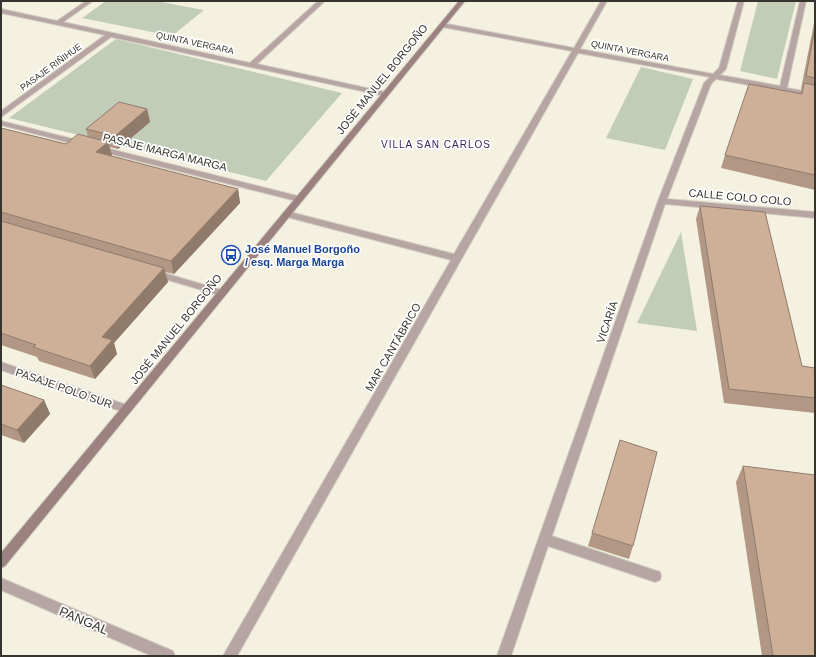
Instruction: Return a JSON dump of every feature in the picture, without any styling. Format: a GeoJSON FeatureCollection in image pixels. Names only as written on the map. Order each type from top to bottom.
{"type":"FeatureCollection","features":[{"type":"Feature","properties":{"kind":"street"},"geometry":{"type":"LineString","coordinates":[[58,23],[90,1]]}},
{"type":"Feature","properties":{"kind":"street"},"geometry":{"type":"LineString","coordinates":[[252,65],[322,1]]}},
{"type":"Feature","properties":{"kind":"street","name":"JOSÉ MANUEL BORGOÑO"},"geometry":{"type":"LineString","coordinates":[[1,562],[462,1]]}},
{"type":"Feature","properties":{"kind":"street","name":"MAR CANTÁBRICO"},"geometry":{"type":"LineString","coordinates":[[230,656],[604,1]]}},
{"type":"Feature","properties":{"kind":"street","name":"VICARÍA"},"geometry":{"type":"LineString","coordinates":[[504,656],[662,202],[708,83],[722,69],[741,1]]}},
{"type":"Feature","properties":{"kind":"street"},"geometry":{"type":"LineString","coordinates":[[783,89],[803,1]]}},
{"type":"Feature","properties":{"kind":"street","name":"QUINTA VERGARA"},"geometry":{"type":"LineString","coordinates":[[1,10],[386,94]]}},
{"type":"Feature","properties":{"kind":"street"},"geometry":{"type":"LineString","coordinates":[[1,18],[10,12]]}},
{"type":"Feature","properties":{"kind":"street","name":"QUINTA VERGARA"},"geometry":{"type":"LineString","coordinates":[[442,25],[815,95]]}},
{"type":"Feature","properties":{"kind":"street","name":"PASAJE RIÑIHUE"},"geometry":{"type":"LineString","coordinates":[[1,115],[111,34]]}},
{"type":"Feature","properties":{"kind":"street","name":"PASAJE MARGA MARGA"},"geometry":{"type":"LineString","coordinates":[[1,123],[299,199]]}},
{"type":"Feature","properties":{"kind":"street","name":"CALLE COLO COLO"},"geometry":{"type":"LineString","coordinates":[[662,202],[815,215]]}},
{"type":"Feature","properties":{"kind":"street"},"geometry":{"type":"LineString","coordinates":[[286,214],[457,258]]}},
{"type":"Feature","properties":{"kind":"street"},"geometry":{"type":"LineString","coordinates":[[146,270],[222,293]]}},
{"type":"Feature","properties":{"kind":"street","name":"PASAJE POLO SUR"},"geometry":{"type":"LineString","coordinates":[[1,366],[126,409]]}},
{"type":"Feature","properties":{"kind":"street"},"geometry":{"type":"LineString","coordinates":[[544,539],[655,576]]}},
{"type":"Feature","properties":{"kind":"street","name":"PANGAL"},"geometry":{"type":"LineString","coordinates":[[1,584],[168,656]]}},
{"type":"Feature","properties":{"kind":"green space"},"geometry":{"type":"Polygon","coordinates":[[[106,1],[156,1],[204,10],[172,36],[82,18],[106,1]]]}},
{"type":"Feature","properties":{"kind":"green space"},"geometry":{"type":"Polygon","coordinates":[[[758,1],[796,1],[777,79],[740,71],[758,1]]]}},
{"type":"Feature","properties":{"kind":"green space"},"geometry":{"type":"Polygon","coordinates":[[[116,39],[342,93],[266,181],[9,118],[116,39]]]}},
{"type":"Feature","properties":{"kind":"green space"},"geometry":{"type":"Polygon","coordinates":[[[641,67],[693,79],[665,150],[606,138],[641,67]]]}},
{"type":"Feature","properties":{"kind":"green space"},"geometry":{"type":"Polygon","coordinates":[[[681,232],[697,331],[637,323],[681,232]]]}},
{"type":"Feature","properties":{"kind":"building"},"geometry":{"type":"Polygon","coordinates":[[[815,28],[815,78],[806,76],[815,28]]]}},
{"type":"Feature","properties":{"kind":"building"},"geometry":{"type":"Polygon","coordinates":[[[804,83],[815,85],[815,175],[725,155],[749,84],[802,94],[804,83]]]}},
{"type":"Feature","properties":{"kind":"building"},"geometry":{"type":"Polygon","coordinates":[[[119,102],[147,109],[115,136],[86,129],[119,102]]]}},
{"type":"Feature","properties":{"kind":"building"},"geometry":{"type":"Polygon","coordinates":[[[1,128],[66,144],[78,134],[108,142],[96,152],[238,189],[171,261],[1,212],[1,128]]]}},
{"type":"Feature","properties":{"kind":"building"},"geometry":{"type":"Polygon","coordinates":[[[700,206],[765,212],[802,366],[815,368],[815,398],[729,389],[700,206]]]}},
{"type":"Feature","properties":{"kind":"building"},"geometry":{"type":"Polygon","coordinates":[[[1,221],[164,268],[102,337],[112,340],[90,366],[33,347],[36,345],[1,333],[1,221]]]}},
{"type":"Feature","properties":{"kind":"building"},"geometry":{"type":"Polygon","coordinates":[[[1,385],[44,400],[17,430],[1,424],[1,385]]]}},
{"type":"Feature","properties":{"kind":"building"},"geometry":{"type":"Polygon","coordinates":[[[620,440],[657,452],[633,546],[592,533],[620,440]]]}},
{"type":"Feature","properties":{"kind":"building"},"geometry":{"type":"Polygon","coordinates":[[[743,466],[815,475],[815,656],[773,656],[743,466]]]}},
{"type":"Feature","properties":{"kind":"place","name":"José Manuel Borgoño / esq. Marga Marga"},"geometry":{"type":"Point","coordinates":[231,255]}},
{"type":"Feature","properties":{"kind":"district","name":"VILLA SAN CARLOS"},"geometry":{"type":"Point","coordinates":[436,144]}}]}
